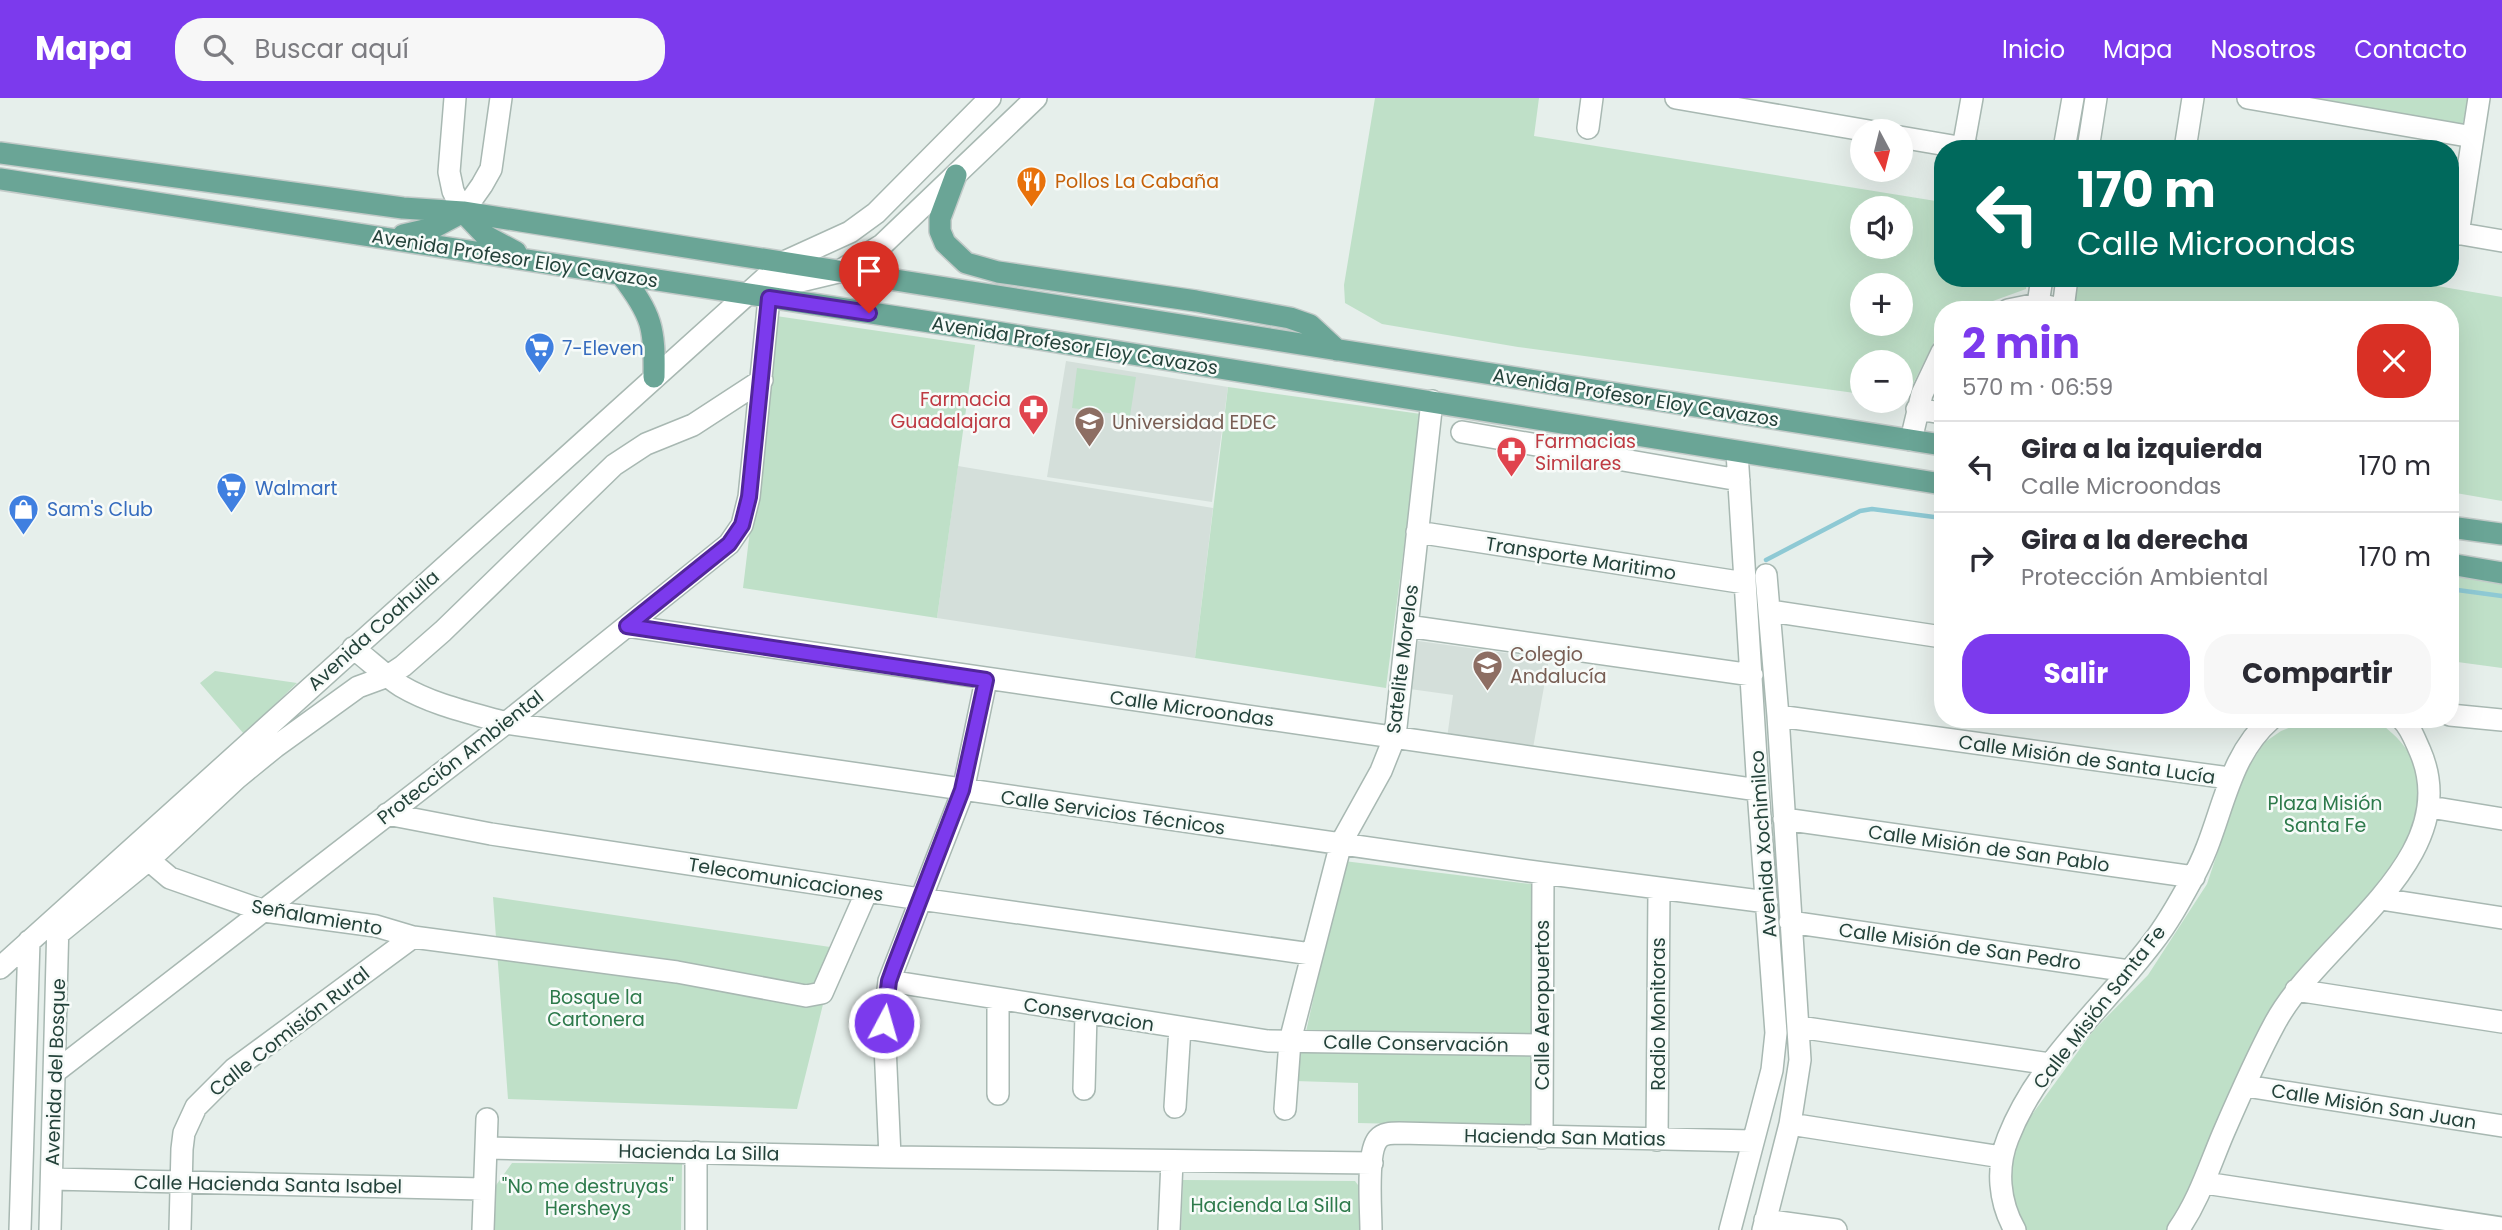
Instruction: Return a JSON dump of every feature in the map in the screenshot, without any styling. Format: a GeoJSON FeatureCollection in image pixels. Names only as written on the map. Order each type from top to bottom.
{"type":"FeatureCollection","features":[{"type":"Feature","properties":{"kind":"main road","name":"Avenida Profesor Eloy Cavazos"},"geometry":{"type":"LineString","coordinates":[[5,151],[403,208],[463,212],[1934,444]]}},
{"type":"Feature","properties":{"kind":"main road"},"geometry":{"type":"LineString","coordinates":[[962,170],[940,218],[940,231],[945,243],[966,262],[998,272],[1196,301],[1290,318],[1310,325],[1337,350]]}},
{"type":"Feature","properties":{"kind":"main road","name":"Avenida Profesor Eloy Cavazos"},"geometry":{"type":"LineString","coordinates":[[0,179],[1432,401],[1934,483]]}},
{"type":"Feature","properties":{"kind":"main road"},"geometry":{"type":"LineString","coordinates":[[376,236],[420,232],[463,212],[486,236],[538,261]]}},
{"type":"Feature","properties":{"kind":"main road"},"geometry":{"type":"LineString","coordinates":[[622,276],[642,302],[653,329],[654,377]]}},
{"type":"Feature","properties":{"kind":"main road"},"geometry":{"type":"LineString","coordinates":[[974,293],[1046,280]]}},
{"type":"Feature","properties":{"kind":"main road"},"geometry":{"type":"LineString","coordinates":[[1737,452],[1741,414]]}},
{"type":"Feature","properties":{"kind":"main road"},"geometry":{"type":"LineString","coordinates":[[1892,476],[1900,438]]}},
{"type":"Feature","properties":{"kind":"main road"},"geometry":{"type":"LineString","coordinates":[[2459,528],[2502,534]]}},
{"type":"Feature","properties":{"kind":"main road"},"geometry":{"type":"LineString","coordinates":[[2459,566],[2502,573]]}},
{"type":"Feature","properties":{"kind":"street"},"geometry":{"type":"LineString","coordinates":[[455,98],[449,172],[453,191],[463,212],[491,169],[501,98]]}},
{"type":"Feature","properties":{"kind":"street","name":"Avenida Coahuila"},"geometry":{"type":"LineString","coordinates":[[0,968],[29,941],[58,924],[353,648],[654,377],[758,296],[782,263],[837,238],[876,213],[990,98]]}},
{"type":"Feature","properties":{"kind":"street","name":"Avenida Coahuila"},"geometry":{"type":"LineString","coordinates":[[758,296],[838,272],[863,258],[881,245],[1036,98]]}},
{"type":"Feature","properties":{"kind":"street"},"geometry":{"type":"LineString","coordinates":[[1588,128],[1592,98]]}},
{"type":"Feature","properties":{"kind":"street"},"geometry":{"type":"LineString","coordinates":[[1968,140],[1972,98]]}},
{"type":"Feature","properties":{"kind":"street"},"geometry":{"type":"LineString","coordinates":[[2066,140],[2073,98]]}},
{"type":"Feature","properties":{"kind":"street"},"geometry":{"type":"LineString","coordinates":[[2089,140],[2096,98]]}},
{"type":"Feature","properties":{"kind":"street"},"geometry":{"type":"LineString","coordinates":[[2186,140],[2193,98]]}},
{"type":"Feature","properties":{"kind":"street"},"geometry":{"type":"LineString","coordinates":[[2248,98],[2473,137]]}},
{"type":"Feature","properties":{"kind":"street"},"geometry":{"type":"LineString","coordinates":[[2459,208],[2479,98]]}},
{"type":"Feature","properties":{"kind":"street"},"geometry":{"type":"LineString","coordinates":[[1687,99],[1850,128]]}},
{"type":"Feature","properties":{"kind":"street"},"geometry":{"type":"LineString","coordinates":[[1913,139],[1934,143]]}},
{"type":"Feature","properties":{"kind":"street"},"geometry":{"type":"LineString","coordinates":[[944,144],[961,143],[967,146],[970,156],[962,170]]}},
{"type":"Feature","properties":{"kind":"street"},"geometry":{"type":"LineString","coordinates":[[2459,234],[2502,241]]}},
{"type":"Feature","properties":{"kind":"street"},"geometry":{"type":"LineString","coordinates":[[837,238],[835,245],[838,256],[863,258]]}},
{"type":"Feature","properties":{"kind":"street","name":"Protección Ambiental"},"geometry":{"type":"LineString","coordinates":[[55,1072],[506,723],[729,544],[742,525],[749,497],[762,380],[758,296]]}},
{"type":"Feature","properties":{"kind":"street"},"geometry":{"type":"LineString","coordinates":[[1900,438],[1917,409],[1934,366]]}},
{"type":"Feature","properties":{"kind":"street"},"geometry":{"type":"LineString","coordinates":[[58,924],[151,858],[237,778],[275,747],[358,687],[388,676],[403,666],[443,631],[614,465],[646,444],[708,417],[762,380]]}},
{"type":"Feature","properties":{"kind":"street","name":"Satelite Morelos"},"geometry":{"type":"LineString","coordinates":[[1285,1109],[1290,1041],[1341,843],[1381,771],[1395,736],[1432,401]]}},
{"type":"Feature","properties":{"kind":"street"},"geometry":{"type":"LineString","coordinates":[[1917,409],[1934,412]]}},
{"type":"Feature","properties":{"kind":"street"},"geometry":{"type":"LineString","coordinates":[[1462,432],[1739,480]]}},
{"type":"Feature","properties":{"kind":"street","name":"Avenida Xochimilco"},"geometry":{"type":"LineString","coordinates":[[1730,1230],[1772,1070],[1776,1045],[1737,452]]}},
{"type":"Feature","properties":{"kind":"street","name":"Transporte Maritimo"},"geometry":{"type":"LineString","coordinates":[[1417,532],[1745,583]]}},
{"type":"Feature","properties":{"kind":"street"},"geometry":{"type":"LineString","coordinates":[[1766,575],[1778,716],[1800,1071],[1790,1125],[1764,1225],[1836,1230]]}},
{"type":"Feature","properties":{"kind":"street"},"geometry":{"type":"LineString","coordinates":[[1770,611],[1934,636]]}},
{"type":"Feature","properties":{"kind":"street"},"geometry":{"type":"LineString","coordinates":[[1407,625],[1752,674]]}},
{"type":"Feature","properties":{"kind":"street","name":"Calle Microondas"},"geometry":{"type":"LineString","coordinates":[[627,626],[1758,790]]}},
{"type":"Feature","properties":{"kind":"street","name":"Calle Servicios Técnicos"},"geometry":{"type":"LineString","coordinates":[[353,648],[401,685],[436,702],[506,723],[1543,873],[1767,902]]}},
{"type":"Feature","properties":{"kind":"street"},"geometry":{"type":"LineString","coordinates":[[890,1157],[884,1023],[889,981],[962,790],[986,680]]}},
{"type":"Feature","properties":{"kind":"street"},"geometry":{"type":"LineString","coordinates":[[2459,715],[2502,720]]}},
{"type":"Feature","properties":{"kind":"street","name":"Calle Misión de Santa Lucía"},"geometry":{"type":"LineString","coordinates":[[1778,716],[2229,778]]}},
{"type":"Feature","properties":{"kind":"street","name":"Calle Misión Santa Fe"},"geometry":{"type":"LineString","coordinates":[[2015,1230],[2005,1209],[2002,1193],[2002,1157],[2017,1116],[2050,1064],[2153,942],[2194,877],[2216,826],[2229,778],[2261,728]]}},
{"type":"Feature","properties":{"kind":"street"},"geometry":{"type":"LineString","coordinates":[[2178,1230],[2191,1211],[2276,1021],[2296,990],[2381,898],[2407,863],[2421,838],[2430,807],[2431,785],[2426,765],[2410,728]]}},
{"type":"Feature","properties":{"kind":"street"},"geometry":{"type":"LineString","coordinates":[[2430,807],[2502,819]]}},
{"type":"Feature","properties":{"kind":"street","name":"Telecomunicaciones"},"geometry":{"type":"LineString","coordinates":[[387,814],[491,834],[867,891],[1311,954]]}},
{"type":"Feature","properties":{"kind":"street","name":"Calle Misión de San Pablo"},"geometry":{"type":"LineString","coordinates":[[1784,819],[2194,877]]}},
{"type":"Feature","properties":{"kind":"street","name":"Señalamiento"},"geometry":{"type":"LineString","coordinates":[[151,858],[170,878],[264,911],[376,926],[412,937],[677,972],[806,996],[822,993],[867,891]]}},
{"type":"Feature","properties":{"kind":"street","name":"Calle Aeropuertos"},"geometry":{"type":"LineString","coordinates":[[1542,1138],[1543,873]]}},
{"type":"Feature","properties":{"kind":"street","name":"Radio Monitoras"},"geometry":{"type":"LineString","coordinates":[[1657,1140],[1658,889]]}},
{"type":"Feature","properties":{"kind":"street"},"geometry":{"type":"LineString","coordinates":[[2381,898],[2502,918]]}},
{"type":"Feature","properties":{"kind":"street","name":"Calle Misión de San Pedro"},"geometry":{"type":"LineString","coordinates":[[1790,922],[2129,971]]}},
{"type":"Feature","properties":{"kind":"street","name":"Avenida del Bosque"},"geometry":{"type":"LineString","coordinates":[[50,1230],[58,924]]}},
{"type":"Feature","properties":{"kind":"street","name":"Calle Comisión Rural"},"geometry":{"type":"LineString","coordinates":[[180,1230],[184,1133],[196,1107],[234,1069],[412,937]]}},
{"type":"Feature","properties":{"kind":"street","name":"Avenida del Bosque"},"geometry":{"type":"LineString","coordinates":[[20,1230],[29,941]]}},
{"type":"Feature","properties":{"kind":"street","name":"Conservacion"},"geometry":{"type":"LineString","coordinates":[[889,981],[1086,1014],[1268,1041],[1290,1041]]}},
{"type":"Feature","properties":{"kind":"street"},"geometry":{"type":"LineString","coordinates":[[2296,990],[2502,1022]]}},
{"type":"Feature","properties":{"kind":"street"},"geometry":{"type":"LineString","coordinates":[[998,999],[998,1094]]}},
{"type":"Feature","properties":{"kind":"street"},"geometry":{"type":"LineString","coordinates":[[1084,1089],[1086,1014]]}},
{"type":"Feature","properties":{"kind":"street"},"geometry":{"type":"LineString","coordinates":[[1799,1027],[2050,1064]]}},
{"type":"Feature","properties":{"kind":"street"},"geometry":{"type":"LineString","coordinates":[[1175,1107],[1180,1028]]}},
{"type":"Feature","properties":{"kind":"street","name":"Calle Conservación"},"geometry":{"type":"LineString","coordinates":[[1290,1041],[1542,1045]]}},
{"type":"Feature","properties":{"kind":"street","name":"Calle Misión San Juan"},"geometry":{"type":"LineString","coordinates":[[2246,1086],[2502,1126]]}},
{"type":"Feature","properties":{"kind":"street"},"geometry":{"type":"LineString","coordinates":[[23,1109],[55,1107]]}},
{"type":"Feature","properties":{"kind":"street"},"geometry":{"type":"LineString","coordinates":[[483,1230],[487,1119]]}},
{"type":"Feature","properties":{"kind":"street"},"geometry":{"type":"LineString","coordinates":[[1790,1125],[2002,1157]]}},
{"type":"Feature","properties":{"kind":"street","name":"Hacienda San Matias"},"geometry":{"type":"LineString","coordinates":[[1372,1163],[1374,1147],[1380,1138],[1399,1133],[1752,1141]]}},
{"type":"Feature","properties":{"kind":"street","name":"Hacienda La Silla"},"geometry":{"type":"LineString","coordinates":[[487,1148],[890,1157],[1372,1163]]}},
{"type":"Feature","properties":{"kind":"street"},"geometry":{"type":"LineString","coordinates":[[696,1152],[696,1230]]}},
{"type":"Feature","properties":{"kind":"street"},"geometry":{"type":"LineString","coordinates":[[1169,1230],[1172,1161]]}},
{"type":"Feature","properties":{"kind":"street"},"geometry":{"type":"LineString","coordinates":[[1372,1163],[1372,1230]]}},
{"type":"Feature","properties":{"kind":"street","name":"Calle Hacienda Santa Isabel"},"geometry":{"type":"LineString","coordinates":[[52,1179],[483,1188]]}},
{"type":"Feature","properties":{"kind":"street"},"geometry":{"type":"LineString","coordinates":[[2204,1183],[2502,1228]]}},
{"type":"Feature","properties":{"kind":"shaded area"},"geometry":{"type":"Polygon","coordinates":[[[1066,361],[1228,387],[1212,502],[1047,477],[1066,361]]]}},
{"type":"Feature","properties":{"kind":"shaded area"},"geometry":{"type":"Polygon","coordinates":[[[958,466],[1213,508],[1195,658],[937,618],[958,466]]]}},
{"type":"Feature","properties":{"kind":"shaded area","name":"Colegio Andalucía"},"geometry":{"type":"Polygon","coordinates":[[[1418,641],[1549,659],[1533,748],[1447,738],[1453,695],[1410,689],[1418,641]]]}},
{"type":"Feature","properties":{"kind":"green space"},"geometry":{"type":"Polygon","coordinates":[[[1375,98],[1539,98],[1534,136],[1905,196],[1850,196],[1850,259],[1913,259],[1913,197],[1934,201],[1934,287],[2026,287],[1993,301],[1934,301],[1934,342],[1913,384],[1913,350],[1850,350],[1850,392],[1518,347],[1382,324],[1345,303],[1344,285],[1375,98]]]}},
{"type":"Feature","properties":{"kind":"green space"},"geometry":{"type":"Polygon","coordinates":[[[2307,98],[2468,98],[2463,124],[2307,98]]]}},
{"type":"Feature","properties":{"kind":"green space"},"geometry":{"type":"Polygon","coordinates":[[[2075,287],[2443,287],[2502,297],[2502,501],[2459,494],[2459,301],[2073,301],[2075,287]]]}},
{"type":"Feature","properties":{"kind":"green space"},"geometry":{"type":"Polygon","coordinates":[[[776,316],[975,345],[937,618],[743,588],[776,316]]]}},
{"type":"Feature","properties":{"kind":"green space"},"geometry":{"type":"Polygon","coordinates":[[[1077,368],[1136,377],[1130,416],[1072,408],[1077,368]]]}},
{"type":"Feature","properties":{"kind":"green space"},"geometry":{"type":"Polygon","coordinates":[[[1228,387],[1421,414],[1386,688],[1195,658],[1228,387]]]}},
{"type":"Feature","properties":{"kind":"green space"},"geometry":{"type":"Polygon","coordinates":[[[2459,575],[2502,582],[2502,668],[2459,662],[2459,575]]]}},
{"type":"Feature","properties":{"kind":"green space"},"geometry":{"type":"Polygon","coordinates":[[[215,671],[297,683],[244,734],[200,683],[215,671]]]}},
{"type":"Feature","properties":{"kind":"green space","name":"Plaza Misión Santa Fe"},"geometry":{"type":"Polygon","coordinates":[[[2289,728],[2387,728],[2405,747],[2418,776],[2419,807],[2406,855],[2257,1039],[2232,1086],[2205,1156],[2172,1225],[2166,1230],[2025,1230],[2011,1200],[2010,1160],[2020,1131],[2093,1031],[2148,975],[2207,884],[2244,773],[2265,742],[2289,728]]]}},
{"type":"Feature","properties":{"kind":"green space"},"geometry":{"type":"Polygon","coordinates":[[[1344,861],[1531,884],[1531,1127],[1358,1123],[1358,1083],[1295,1081],[1344,861]]]}},
{"type":"Feature","properties":{"kind":"green space","name":"Bosque la Cartonera"},"geometry":{"type":"Polygon","coordinates":[[[493,897],[837,948],[797,1109],[508,1099],[493,897]]]}},
{"type":"Feature","properties":{"kind":"green space","name":"\"No me destruyas\" Hersheys"},"geometry":{"type":"Polygon","coordinates":[[[512,1163],[682,1164],[681,1230],[494,1230],[494,1188],[512,1163]]]}},
{"type":"Feature","properties":{"kind":"green space","name":"Hacienda La Silla"},"geometry":{"type":"Polygon","coordinates":[[[1183,1180],[1355,1181],[1361,1189],[1360,1230],[1181,1230],[1183,1180]]]}},
{"type":"Feature","properties":{"kind":"waterway"},"geometry":{"type":"LineString","coordinates":[[1766,560],[1860,511],[1872,509],[1934,517]]}},
{"type":"Feature","properties":{"kind":"waterway"},"geometry":{"type":"LineString","coordinates":[[2459,590],[2502,596]]}},
{"type":"Feature","properties":{"kind":"place","name":"Pollos La Cabaña"},"geometry":{"type":"Point","coordinates":[1032,208]}},
{"type":"Feature","properties":{"kind":"place","name":"7-Eleven"},"geometry":{"type":"Point","coordinates":[539,375]}},
{"type":"Feature","properties":{"kind":"place","name":"Farmacia Guadalajara"},"geometry":{"type":"Point","coordinates":[1034,437]}},
{"type":"Feature","properties":{"kind":"place","name":"Universidad EDEC"},"geometry":{"type":"Point","coordinates":[1089,449]}},
{"type":"Feature","properties":{"kind":"place","name":"Farmacias Similares"},"geometry":{"type":"Point","coordinates":[1512,479]}},
{"type":"Feature","properties":{"kind":"place","name":"Walmart"},"geometry":{"type":"Point","coordinates":[232,515]}},
{"type":"Feature","properties":{"kind":"place","name":"Sam's Club"},"geometry":{"type":"Point","coordinates":[24,536]}},
{"type":"Feature","properties":{"kind":"place","name":"Colegio Andalucía"},"geometry":{"type":"Point","coordinates":[1487,692]}},
{"type":"Feature","properties":{"kind":"route"},"geometry":{"type":"LineString","coordinates":[[869,313],[769,298],[749,497],[742,525],[729,544],[627,626],[986,680],[962,790],[889,981],[884,1023]]}}]}
